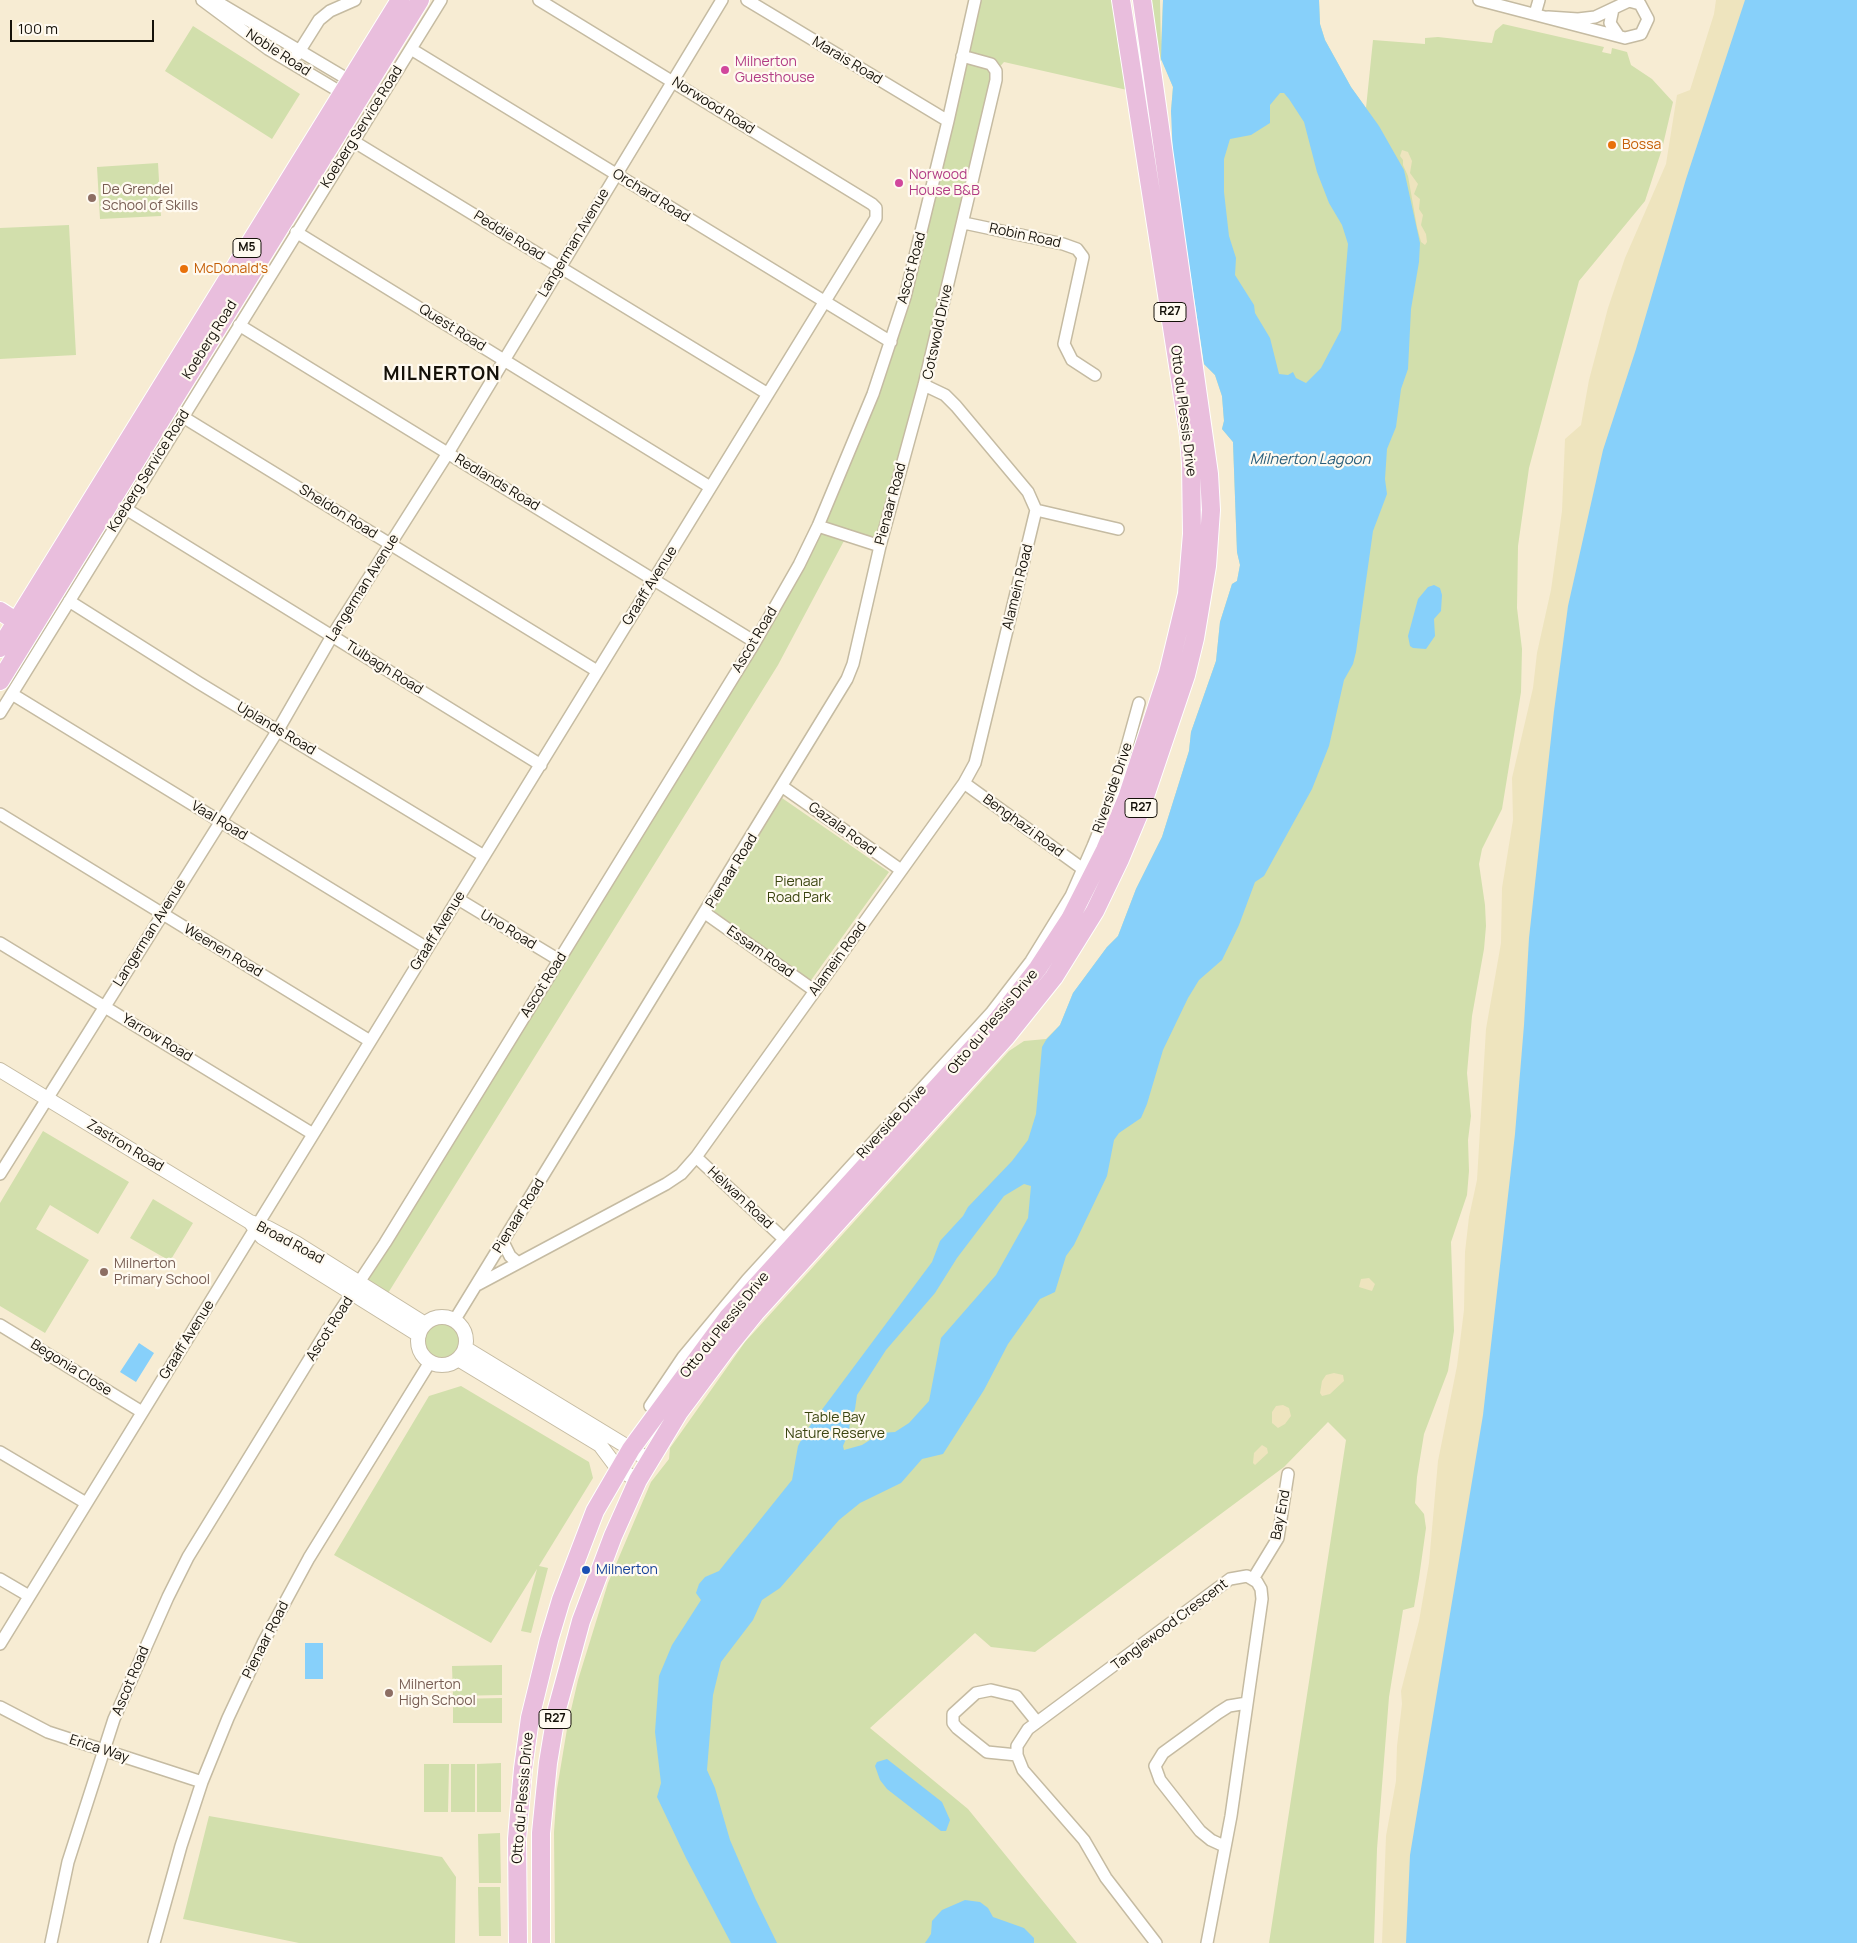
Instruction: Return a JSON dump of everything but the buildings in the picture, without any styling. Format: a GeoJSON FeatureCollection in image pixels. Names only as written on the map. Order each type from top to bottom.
{"type":"FeatureCollection","features":[{"type":"Feature","properties":{"kind":"main road","name":"Koeberg Road"},"geometry":{"type":"LineString","coordinates":[[354,92],[400,0]]}},
{"type":"Feature","properties":{"kind":"main road","name":"Koeberg Road"},"geometry":{"type":"LineString","coordinates":[[6,687],[13,636],[354,92],[420,0]]}},
{"type":"Feature","properties":{"kind":"main road","name":"Otto du Plessis Drive"},"geometry":{"type":"LineString","coordinates":[[518,1943],[516,1859],[518,1814],[527,1737],[538,1680],[551,1632],[573,1566],[596,1511],[631,1449],[728,1317],[1016,998],[1053,947],[1078,904],[1127,798],[1168,672],[1187,594],[1192,544],[1193,500],[1189,436],[1121,0]]}},
{"type":"Feature","properties":{"kind":"main road","name":"Otto du Plessis Drive"},"geometry":{"type":"LineString","coordinates":[[541,1943],[541,1833],[548,1763],[557,1708],[581,1621],[613,1536],[648,1460],[695,1390],[749,1320],[1006,1037],[1054,977],[1095,911],[1114,871],[1140,811],[1186,675],[1204,594],[1210,519],[1209,474],[1142,0]]}},
{"type":"Feature","properties":{"kind":"main road"},"geometry":{"type":"LineString","coordinates":[[0,611],[13,636]]}},
{"type":"Feature","properties":{"kind":"street"},"geometry":{"type":"LineString","coordinates":[[292,63],[322,17],[355,0]]}},
{"type":"Feature","properties":{"kind":"street","name":"Koeberg Service Road"},"geometry":{"type":"LineString","coordinates":[[0,713],[6,687],[69,601],[441,0]]}},
{"type":"Feature","properties":{"kind":"street","name":"Norwood Road"},"geometry":{"type":"LineString","coordinates":[[539,0],[872,204],[876,208],[876,218]]}},
{"type":"Feature","properties":{"kind":"street","name":"Langerman Avenue"},"geometry":{"type":"LineString","coordinates":[[0,1174],[161,913],[278,730],[332,636],[448,453],[722,0]]}},
{"type":"Feature","properties":{"kind":"street","name":"Marais Road"},"geometry":{"type":"LineString","coordinates":[[747,0],[948,121]]}},
{"type":"Feature","properties":{"kind":"street","name":"Ascot Road"},"geometry":{"type":"LineString","coordinates":[[51,1943],[68,1862],[104,1750],[129,1684],[188,1557],[755,642],[799,565],[818,526],[851,450],[891,342],[912,273],[974,0]]}},
{"type":"Feature","properties":{"kind":"street"},"geometry":{"type":"LineString","coordinates":[[1480,0],[1630,39],[1641,34],[1647,25],[1647,14],[1640,4],[1629,1],[1585,19],[1548,17]]}},
{"type":"Feature","properties":{"kind":"street"},"geometry":{"type":"LineString","coordinates":[[1535,14],[1539,0]]}},
{"type":"Feature","properties":{"kind":"street","name":"Noble Road"},"geometry":{"type":"LineString","coordinates":[[208,1],[300,50],[354,92]]}},
{"type":"Feature","properties":{"kind":"street","name":"Noble Road"},"geometry":{"type":"LineString","coordinates":[[208,1],[268,49],[292,63],[354,92]]}},
{"type":"Feature","properties":{"kind":"street"},"geometry":{"type":"LineString","coordinates":[[1613,9],[1610,23],[1618,35]]}},
{"type":"Feature","properties":{"kind":"street","name":"Orchard Road"},"geometry":{"type":"LineString","coordinates":[[411,48],[891,342]]}},
{"type":"Feature","properties":{"kind":"street","name":"Cotswold Drive"},"geometry":{"type":"LineString","coordinates":[[962,56],[991,64],[996,72],[996,80],[964,223],[924,384],[945,395],[956,406],[1028,492],[1036,510]]}},
{"type":"Feature","properties":{"kind":"street","name":"Peddie Road"},"geometry":{"type":"LineString","coordinates":[[353,140],[768,394]]}},
{"type":"Feature","properties":{"kind":"street","name":"Graaff Avenue"},"geometry":{"type":"LineString","coordinates":[[0,1644],[254,1225],[313,1134],[541,765],[876,218]]}},
{"type":"Feature","properties":{"kind":"street","name":"Robin Road"},"geometry":{"type":"LineString","coordinates":[[964,223],[1063,244],[1077,249],[1083,257],[1064,344],[1066,354],[1095,375]]}},
{"type":"Feature","properties":{"kind":"street","name":"Quest Road"},"geometry":{"type":"LineString","coordinates":[[296,232],[710,487]]}},
{"type":"Feature","properties":{"kind":"street","name":"Redlands Road"},"geometry":{"type":"LineString","coordinates":[[239,325],[654,578],[755,642]]}},
{"type":"Feature","properties":{"kind":"street","name":"Pienaar Road"},"geometry":{"type":"LineString","coordinates":[[454,1321],[783,787],[847,679],[853,664],[880,546],[924,384]]}},
{"type":"Feature","properties":{"kind":"street","name":"Sheldon Road"},"geometry":{"type":"LineString","coordinates":[[182,416],[597,671]]}},
{"type":"Feature","properties":{"kind":"street","name":"Tulbagh Road"},"geometry":{"type":"LineString","coordinates":[[126,509],[541,765]]}},
{"type":"Feature","properties":{"kind":"street"},"geometry":{"type":"LineString","coordinates":[[1036,510],[1118,529]]}},
{"type":"Feature","properties":{"kind":"street","name":"Alamein Road"},"geometry":{"type":"LineString","coordinates":[[476,1285],[666,1184],[681,1174],[696,1157],[964,783],[979,750],[1036,510]]}},
{"type":"Feature","properties":{"kind":"street"},"geometry":{"type":"LineString","coordinates":[[818,526],[880,546]]}},
{"type":"Feature","properties":{"kind":"street","name":"Uplands Road"},"geometry":{"type":"LineString","coordinates":[[69,601],[484,856]]}},
{"type":"Feature","properties":{"kind":"street","name":"Vaal Road"},"geometry":{"type":"LineString","coordinates":[[6,687],[219,822],[427,948]]}},
{"type":"Feature","properties":{"kind":"street","name":"Riverside Drive"},"geometry":{"type":"LineString","coordinates":[[650,1406],[704,1331],[784,1239],[1010,989],[1059,918],[1083,869],[1113,797],[1139,703]]}},
{"type":"Feature","properties":{"kind":"street","name":"Benghazi Road"},"geometry":{"type":"LineString","coordinates":[[964,783],[1083,869]]}},
{"type":"Feature","properties":{"kind":"street","name":"Gazala Road"},"geometry":{"type":"LineString","coordinates":[[783,787],[901,870]]}},
{"type":"Feature","properties":{"kind":"street","name":"Weenen Road"},"geometry":{"type":"LineString","coordinates":[[0,814],[370,1041]]}},
{"type":"Feature","properties":{"kind":"street","name":"Uno Road"},"geometry":{"type":"LineString","coordinates":[[458,899],[559,960]]}},
{"type":"Feature","properties":{"kind":"street","name":"Essam Road"},"geometry":{"type":"LineString","coordinates":[[705,913],[814,991]]}},
{"type":"Feature","properties":{"kind":"street","name":"Yarrow Road"},"geometry":{"type":"LineString","coordinates":[[0,943],[313,1134]]}},
{"type":"Feature","properties":{"kind":"street","name":"Zastron Road"},"geometry":{"type":"LineString","coordinates":[[0,1070],[254,1225]]}},
{"type":"Feature","properties":{"kind":"street","name":"Helwan Road"},"geometry":{"type":"LineString","coordinates":[[696,1157],[784,1239]]}},
{"type":"Feature","properties":{"kind":"street","name":"Broad Road"},"geometry":{"type":"LineString","coordinates":[[254,1225],[296,1243],[356,1288],[422,1329]]}},
{"type":"Feature","properties":{"kind":"street"},"geometry":{"type":"LineString","coordinates":[[503,1242],[506,1251],[518,1263]]}},
{"type":"Feature","properties":{"kind":"street"},"geometry":{"type":"LineString","coordinates":[[439,1317],[454,1321],[465,1334],[461,1354],[444,1365],[430,1362],[420,1351],[422,1329],[439,1317]]}},
{"type":"Feature","properties":{"kind":"street","name":"Begonia Close"},"geometry":{"type":"LineString","coordinates":[[0,1325],[142,1412]]}},
{"type":"Feature","properties":{"kind":"street"},"geometry":{"type":"LineString","coordinates":[[461,1354],[562,1415],[631,1449],[648,1460]]}},
{"type":"Feature","properties":{"kind":"street","name":"Pienaar Road"},"geometry":{"type":"LineString","coordinates":[[154,1943],[180,1846],[202,1782],[224,1726],[264,1640],[309,1558],[430,1362]]}},
{"type":"Feature","properties":{"kind":"street"},"geometry":{"type":"LineString","coordinates":[[562,1415],[600,1445],[618,1469],[638,1480]]}},
{"type":"Feature","properties":{"kind":"street"},"geometry":{"type":"LineString","coordinates":[[0,1452],[86,1503]]}},
{"type":"Feature","properties":{"kind":"street","name":"Bay End"},"geometry":{"type":"LineString","coordinates":[[1253,1579],[1278,1538],[1288,1474]]}},
{"type":"Feature","properties":{"kind":"street","name":"Tanglewood Crescent"},"geometry":{"type":"LineString","coordinates":[[1017,1755],[1019,1740],[1037,1722],[1230,1579],[1240,1576],[1253,1579]]}},
{"type":"Feature","properties":{"kind":"street"},"geometry":{"type":"LineString","coordinates":[[0,1579],[29,1596]]}},
{"type":"Feature","properties":{"kind":"street"},"geometry":{"type":"LineString","coordinates":[[1207,1943],[1231,1816],[1262,1599],[1262,1589],[1253,1579]]}},
{"type":"Feature","properties":{"kind":"street"},"geometry":{"type":"LineString","coordinates":[[1037,1722],[1016,1696],[991,1690],[976,1693],[953,1714],[953,1723],[957,1728],[987,1752],[1000,1755],[1017,1755],[1023,1770],[1084,1840],[1106,1878],[1156,1943]]}},
{"type":"Feature","properties":{"kind":"street"},"geometry":{"type":"LineString","coordinates":[[1224,1846],[1211,1840],[1200,1831],[1160,1780],[1155,1766],[1163,1753],[1218,1713],[1229,1706],[1247,1704]]}},
{"type":"Feature","properties":{"kind":"street","name":"Erica Way"},"geometry":{"type":"LineString","coordinates":[[0,1707],[48,1732],[202,1782]]}},
{"type":"Feature","properties":{"kind":"green space"},"geometry":{"type":"Polygon","coordinates":[[[975,0],[1121,0],[1136,92],[1004,62],[996,71],[880,546],[846,537],[778,665],[385,1298],[360,1282],[799,565],[891,342],[975,0]]]}},
{"type":"Feature","properties":{"kind":"green space","name":"Table Bay Nature Reserve"},"geometry":{"type":"Polygon","coordinates":[[[1144,0],[1160,0],[1161,44],[1163,0],[1319,0],[1320,24],[1325,40],[1351,87],[1366,108],[1373,40],[1425,44],[1425,38],[1438,37],[1492,43],[1495,31],[1503,24],[1604,47],[1602,52],[1611,54],[1612,48],[1627,52],[1631,65],[1652,79],[1673,102],[1662,149],[1645,201],[1579,281],[1529,468],[1518,546],[1517,608],[1522,649],[1521,692],[1502,809],[1482,849],[1479,864],[1486,926],[1484,949],[1472,1016],[1467,1073],[1471,1116],[1468,1140],[1469,1171],[1467,1195],[1451,1242],[1454,1331],[1448,1371],[1424,1434],[1417,1477],[1415,1503],[1424,1514],[1426,1528],[1414,1607],[1403,1610],[1389,1697],[1377,1849],[1374,1943],[1269,1943],[1346,1440],[1328,1422],[1284,1467],[1035,1652],[991,1647],[975,1633],[870,1728],[968,1809],[1077,1943],[555,1943],[554,1832],[557,1789],[568,1723],[578,1680],[608,1583],[651,1482],[669,1459],[670,1448],[745,1342],[1009,1051],[1024,1041],[1046,1039],[1060,1025],[1073,993],[1107,947],[1118,936],[1136,889],[1162,837],[1189,751],[1191,732],[1216,661],[1220,622],[1232,584],[1237,581],[1240,565],[1237,552],[1233,442],[1222,429],[1224,421],[1222,396],[1215,375],[1204,364],[1171,111],[1173,87],[1162,60],[1158,63],[1144,0]]]}},
{"type":"Feature","properties":{"kind":"green space"},"geometry":{"type":"Polygon","coordinates":[[[193,26],[300,94],[272,139],[165,71],[193,26]]]}},
{"type":"Feature","properties":{"kind":"green space"},"geometry":{"type":"Polygon","coordinates":[[[158,163],[161,216],[100,219],[97,167],[158,163]]]}},
{"type":"Feature","properties":{"kind":"green space"},"geometry":{"type":"Polygon","coordinates":[[[69,225],[76,355],[0,359],[0,228],[69,225]]]}},
{"type":"Feature","properties":{"kind":"green space","name":"Pienaar Road Park"},"geometry":{"type":"Polygon","coordinates":[[[782,798],[889,872],[809,983],[711,914],[782,798]]]}},
{"type":"Feature","properties":{"kind":"green space"},"geometry":{"type":"Polygon","coordinates":[[[43,1131],[129,1182],[98,1234],[50,1205],[36,1229],[89,1260],[45,1333],[0,1306],[0,1203],[43,1131]]]}},
{"type":"Feature","properties":{"kind":"green space"},"geometry":{"type":"Polygon","coordinates":[[[153,1199],[193,1223],[170,1261],[130,1238],[153,1199]]]}},
{"type":"Feature","properties":{"kind":"green space"},"geometry":{"type":"Polygon","coordinates":[[[442,1323],[449,1324],[455,1328],[459,1334],[459,1348],[455,1354],[449,1358],[442,1359],[435,1358],[429,1354],[425,1348],[424,1341],[425,1334],[429,1328],[435,1324],[442,1323]]]}},
{"type":"Feature","properties":{"kind":"green space"},"geometry":{"type":"Polygon","coordinates":[[[461,1386],[589,1462],[593,1478],[539,1566],[548,1568],[531,1633],[521,1631],[537,1569],[491,1643],[334,1555],[429,1396],[461,1386]]]}},
{"type":"Feature","properties":{"kind":"green space"},"geometry":{"type":"Polygon","coordinates":[[[502,1665],[502,1695],[453,1696],[452,1666],[502,1665]]]}},
{"type":"Feature","properties":{"kind":"green space"},"geometry":{"type":"Polygon","coordinates":[[[502,1698],[502,1723],[453,1723],[453,1699],[502,1698]]]}},
{"type":"Feature","properties":{"kind":"green space"},"geometry":{"type":"Polygon","coordinates":[[[501,1763],[501,1812],[477,1812],[477,1764],[501,1763]]]}},
{"type":"Feature","properties":{"kind":"green space"},"geometry":{"type":"Polygon","coordinates":[[[424,1764],[449,1764],[448,1812],[424,1812],[424,1764]]]}},
{"type":"Feature","properties":{"kind":"green space"},"geometry":{"type":"Polygon","coordinates":[[[451,1764],[475,1764],[475,1812],[451,1812],[451,1764]]]}},
{"type":"Feature","properties":{"kind":"green space"},"geometry":{"type":"Polygon","coordinates":[[[209,1816],[442,1857],[456,1877],[455,1943],[299,1943],[183,1919],[209,1816]]]}},
{"type":"Feature","properties":{"kind":"green space"},"geometry":{"type":"Polygon","coordinates":[[[500,1833],[501,1883],[479,1883],[478,1834],[500,1833]]]}},
{"type":"Feature","properties":{"kind":"green space"},"geometry":{"type":"Polygon","coordinates":[[[478,1887],[500,1887],[501,1936],[479,1936],[478,1887]]]}},
{"type":"Feature","properties":{"kind":"sand"},"geometry":{"type":"Polygon","coordinates":[[[1716,0],[1791,0],[1439,1943],[1382,1943],[1386,1836],[1396,1781],[1397,1746],[1402,1704],[1401,1691],[1419,1621],[1429,1563],[1438,1461],[1457,1366],[1464,1310],[1465,1252],[1469,1217],[1477,1180],[1486,1029],[1501,943],[1502,888],[1513,820],[1512,778],[1533,688],[1537,653],[1551,590],[1562,511],[1565,439],[1581,425],[1589,380],[1608,308],[1625,258],[1666,164],[1677,95],[1690,90],[1714,14],[1716,0]]]}},
{"type":"Feature","properties":{"kind":"sand"},"geometry":{"type":"Polygon","coordinates":[[[1402,150],[1408,152],[1412,161],[1410,173],[1418,184],[1414,194],[1420,199],[1419,209],[1423,215],[1421,225],[1426,234],[1427,242],[1425,245],[1421,242],[1417,227],[1408,176],[1400,156],[1402,150]]]}},
{"type":"Feature","properties":{"kind":"sand"},"geometry":{"type":"Polygon","coordinates":[[[1369,1278],[1375,1284],[1372,1291],[1359,1287],[1361,1279],[1369,1278]]]}},
{"type":"Feature","properties":{"kind":"sand"},"geometry":{"type":"Polygon","coordinates":[[[1334,1373],[1343,1375],[1344,1381],[1330,1394],[1322,1396],[1320,1393],[1322,1381],[1326,1375],[1334,1373]]]}},
{"type":"Feature","properties":{"kind":"sand"},"geometry":{"type":"Polygon","coordinates":[[[1283,1405],[1289,1408],[1291,1416],[1285,1424],[1278,1428],[1272,1423],[1272,1412],[1276,1406],[1283,1405]]]}},
{"type":"Feature","properties":{"kind":"sand"},"geometry":{"type":"Polygon","coordinates":[[[1262,1445],[1267,1448],[1268,1453],[1255,1465],[1253,1463],[1254,1453],[1262,1445]]]}},
{"type":"Feature","properties":{"kind":"water","name":"Milnerton Lagoon"},"geometry":{"type":"Polygon","coordinates":[[[1163,0],[1319,0],[1320,24],[1325,40],[1351,87],[1379,126],[1404,170],[1420,243],[1419,262],[1411,309],[1408,369],[1401,389],[1396,427],[1387,449],[1385,479],[1387,494],[1373,531],[1356,652],[1353,664],[1344,680],[1329,746],[1312,789],[1264,876],[1255,882],[1239,925],[1222,960],[1199,980],[1188,998],[1163,1050],[1141,1118],[1119,1133],[1114,1140],[1107,1176],[1074,1245],[1066,1256],[1055,1292],[1040,1299],[1008,1344],[984,1390],[943,1454],[922,1459],[901,1483],[860,1503],[839,1520],[780,1588],[762,1600],[753,1620],[721,1662],[713,1695],[707,1770],[715,1788],[730,1840],[777,1943],[731,1943],[686,1858],[657,1797],[661,1783],[655,1732],[659,1676],[672,1645],[701,1600],[696,1593],[699,1584],[705,1577],[719,1571],[792,1480],[798,1446],[806,1431],[932,1262],[940,1241],[963,1216],[968,1207],[1012,1161],[1028,1140],[1036,1114],[1042,1047],[1060,1025],[1073,993],[1107,947],[1118,936],[1136,889],[1162,837],[1189,751],[1191,732],[1216,661],[1220,622],[1232,584],[1237,581],[1240,565],[1237,552],[1233,442],[1222,429],[1224,421],[1222,396],[1215,375],[1204,364],[1173,159],[1171,111],[1173,87],[1161,59],[1163,0]],[[1280,93],[1270,105],[1270,123],[1251,135],[1230,139],[1224,159],[1224,192],[1229,236],[1236,258],[1235,275],[1254,305],[1255,313],[1270,338],[1279,374],[1288,375],[1293,372],[1296,378],[1306,383],[1321,368],[1341,330],[1348,244],[1342,225],[1329,203],[1317,172],[1304,122],[1289,99],[1284,93],[1280,93]],[[1024,1184],[1004,1196],[957,1258],[935,1293],[886,1350],[857,1395],[855,1409],[850,1420],[849,1432],[843,1446],[844,1450],[862,1445],[881,1433],[895,1432],[909,1423],[929,1401],[941,1338],[996,1275],[1028,1218],[1031,1186],[1024,1184]]]}},
{"type":"Feature","properties":{"kind":"water"},"geometry":{"type":"Polygon","coordinates":[[[1745,0],[1857,0],[1857,1943],[1406,1943],[1410,1855],[1483,1415],[1515,1134],[1529,938],[1554,711],[1568,606],[1603,450],[1636,349],[1686,179],[1745,0]]]}},
{"type":"Feature","properties":{"kind":"water"},"geometry":{"type":"Polygon","coordinates":[[[1434,585],[1440,588],[1442,595],[1441,611],[1434,619],[1435,636],[1426,649],[1413,648],[1410,646],[1408,636],[1418,599],[1428,587],[1434,585]]]}},
{"type":"Feature","properties":{"kind":"water"},"geometry":{"type":"Polygon","coordinates":[[[139,1343],[154,1353],[136,1382],[120,1372],[139,1343]]]}},
{"type":"Feature","properties":{"kind":"water"},"geometry":{"type":"Polygon","coordinates":[[[305,1643],[323,1643],[323,1679],[305,1679],[305,1643]]]}},
{"type":"Feature","properties":{"kind":"water"},"geometry":{"type":"Polygon","coordinates":[[[887,1759],[942,1802],[950,1820],[946,1831],[941,1831],[887,1789],[880,1780],[875,1766],[877,1762],[887,1759]]]}},
{"type":"Feature","properties":{"kind":"water"},"geometry":{"type":"Polygon","coordinates":[[[965,1900],[980,1902],[988,1908],[993,1917],[1024,1928],[1034,1938],[1034,1943],[925,1943],[931,1934],[932,1921],[942,1910],[965,1900]]]}},
{"type":"Feature","properties":{"kind":"place","name":"Milnerton Guesthouse"},"geometry":{"type":"Point","coordinates":[725,70]}},
{"type":"Feature","properties":{"kind":"place","name":"Bossa"},"geometry":{"type":"Point","coordinates":[1612,145]}},
{"type":"Feature","properties":{"kind":"place","name":"Norwood House B&B"},"geometry":{"type":"Point","coordinates":[899,183]}},
{"type":"Feature","properties":{"kind":"place","name":"De Grendel School of Skills"},"geometry":{"type":"Point","coordinates":[92,198]}},
{"type":"Feature","properties":{"kind":"place","name":"McDonald's"},"geometry":{"type":"Point","coordinates":[184,269]}},
{"type":"Feature","properties":{"kind":"place","name":"Milnerton Primary School"},"geometry":{"type":"Point","coordinates":[104,1272]}},
{"type":"Feature","properties":{"kind":"place","name":"Milnerton"},"geometry":{"type":"Point","coordinates":[586,1570]}},
{"type":"Feature","properties":{"kind":"place","name":"Milnerton High School"},"geometry":{"type":"Point","coordinates":[389,1693]}},
{"type":"Feature","properties":{"kind":"district","name":"MILNERTON"},"geometry":{"type":"Point","coordinates":[442,375]}}]}
